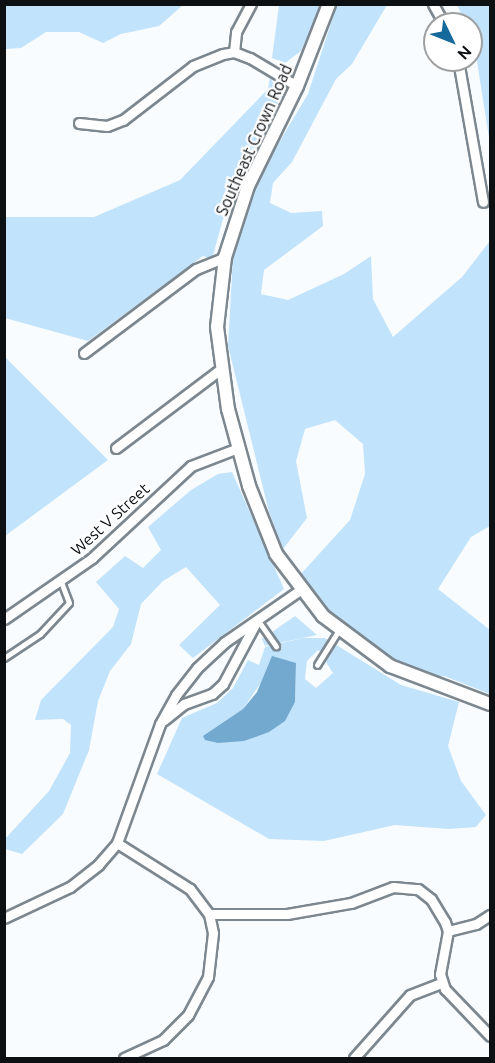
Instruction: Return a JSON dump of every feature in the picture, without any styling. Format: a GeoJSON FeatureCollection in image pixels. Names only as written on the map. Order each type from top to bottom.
{"type":"FeatureCollection","features":[{"type":"Feature","properties":{"kind":"street"},"geometry":{"type":"LineString","coordinates":[[234,52],[236,32],[251,4]]}},
{"type":"Feature","properties":{"kind":"street","name":"Southeast Crown Road"},"geometry":{"type":"LineString","coordinates":[[328,4],[297,86],[248,186],[225,257],[217,327],[221,369],[238,448],[263,527],[276,554],[300,590],[339,630],[390,666],[490,704]]}},
{"type":"Feature","properties":{"kind":"street"},"geometry":{"type":"LineString","coordinates":[[79,123],[107,126],[123,120],[201,60],[234,52],[297,86]]}},
{"type":"Feature","properties":{"kind":"street"},"geometry":{"type":"LineString","coordinates":[[460,72],[483,202]]}},
{"type":"Feature","properties":{"kind":"street"},"geometry":{"type":"LineString","coordinates":[[84,353],[196,269],[225,257]]}},
{"type":"Feature","properties":{"kind":"street"},"geometry":{"type":"LineString","coordinates":[[116,448],[221,369]]}},
{"type":"Feature","properties":{"kind":"street","name":"West V Street"},"geometry":{"type":"LineString","coordinates":[[4,619],[61,582],[191,466],[238,448]]}},
{"type":"Feature","properties":{"kind":"street"},"geometry":{"type":"LineString","coordinates":[[4,918],[70,887],[117,843],[160,723],[197,668],[225,642],[300,590]]}},
{"type":"Feature","properties":{"kind":"street"},"geometry":{"type":"LineString","coordinates":[[160,723],[184,704],[212,694],[223,684],[258,620]]}},
{"type":"Feature","properties":{"kind":"street"},"geometry":{"type":"LineString","coordinates":[[117,843],[180,880],[209,914],[211,961],[197,1002],[163,1040],[124,1059]]}},
{"type":"Feature","properties":{"kind":"street"},"geometry":{"type":"LineString","coordinates":[[209,914],[287,914],[351,903],[406,886],[431,899],[448,931],[441,963],[442,983],[449,997],[490,1036]]}},
{"type":"Feature","properties":{"kind":"street"},"geometry":{"type":"LineString","coordinates":[[448,931],[476,924],[490,915]]}},
{"type":"Feature","properties":{"kind":"street"},"geometry":{"type":"LineString","coordinates":[[354,1059],[410,995],[442,983]]}},
{"type":"Feature","properties":{"kind":"lane"},"geometry":{"type":"LineString","coordinates":[[4,658],[40,634],[69,603],[61,582]]}},
{"type":"Feature","properties":{"kind":"lane"},"geometry":{"type":"LineString","coordinates":[[258,620],[276,646]]}},
{"type":"Feature","properties":{"kind":"lane"},"geometry":{"type":"LineString","coordinates":[[317,664],[339,630]]}},
{"type":"Feature","properties":{"kind":"shaded area"},"geometry":{"type":"Polygon","coordinates":[[[5,4],[183,5],[159,26],[121,34],[103,43],[79,32],[46,32],[21,48],[5,49],[5,4]]]}},
{"type":"Feature","properties":{"kind":"shaded area"},"geometry":{"type":"Polygon","coordinates":[[[279,5],[322,5],[301,51],[285,63],[272,58],[279,5]]]}},
{"type":"Feature","properties":{"kind":"shaded area"},"geometry":{"type":"Polygon","coordinates":[[[337,5],[387,5],[352,64],[336,79],[292,162],[273,183],[270,203],[291,213],[322,211],[323,226],[264,270],[261,294],[288,300],[344,274],[371,256],[373,299],[393,337],[462,277],[490,241],[490,526],[471,537],[438,589],[490,630],[490,694],[444,676],[426,676],[374,649],[329,611],[299,576],[350,520],[365,474],[363,444],[335,420],[305,429],[296,461],[307,518],[283,549],[269,512],[228,346],[233,257],[260,174],[308,94],[337,5]]]}},
{"type":"Feature","properties":{"kind":"shaded area"},"geometry":{"type":"Polygon","coordinates":[[[457,5],[490,5],[490,144],[479,72],[483,72],[483,12],[460,12],[457,5]]]}},
{"type":"Feature","properties":{"kind":"shaded area"},"geometry":{"type":"Polygon","coordinates":[[[270,77],[281,97],[228,201],[212,259],[203,256],[88,341],[5,318],[5,217],[94,217],[180,180],[268,89],[270,77]]]}},
{"type":"Feature","properties":{"kind":"shaded area"},"geometry":{"type":"Polygon","coordinates":[[[4,356],[108,460],[5,536],[4,536],[4,356]]]}},
{"type":"Feature","properties":{"kind":"shaded area"},"geometry":{"type":"Polygon","coordinates":[[[232,472],[284,589],[193,658],[179,645],[220,605],[186,567],[163,581],[141,604],[131,644],[110,671],[98,701],[89,750],[63,814],[22,854],[5,849],[5,839],[49,791],[70,753],[71,725],[63,719],[35,720],[41,700],[113,627],[119,609],[96,582],[125,556],[143,568],[161,550],[148,527],[191,490],[218,474],[232,472]]]}},
{"type":"Feature","properties":{"kind":"shaded area"},"geometry":{"type":"Polygon","coordinates":[[[295,616],[317,635],[265,646],[262,639],[295,616]]]}},
{"type":"Feature","properties":{"kind":"shaded area"},"geometry":{"type":"Polygon","coordinates":[[[303,638],[325,638],[401,685],[459,702],[448,746],[461,781],[486,815],[476,827],[449,829],[395,825],[324,841],[269,839],[157,774],[182,718],[217,703],[233,688],[248,660],[259,665],[265,647],[303,638]],[[318,650],[307,661],[305,679],[316,688],[333,673],[326,662],[328,657],[318,650]],[[296,663],[267,674],[243,709],[204,736],[295,702],[296,663]]]}},
{"type":"Feature","properties":{"kind":"shaded area"},"geometry":{"type":"Polygon","coordinates":[[[272,656],[296,663],[295,702],[285,721],[269,732],[244,741],[218,743],[205,740],[203,736],[243,709],[257,692],[272,656]]]}}]}
